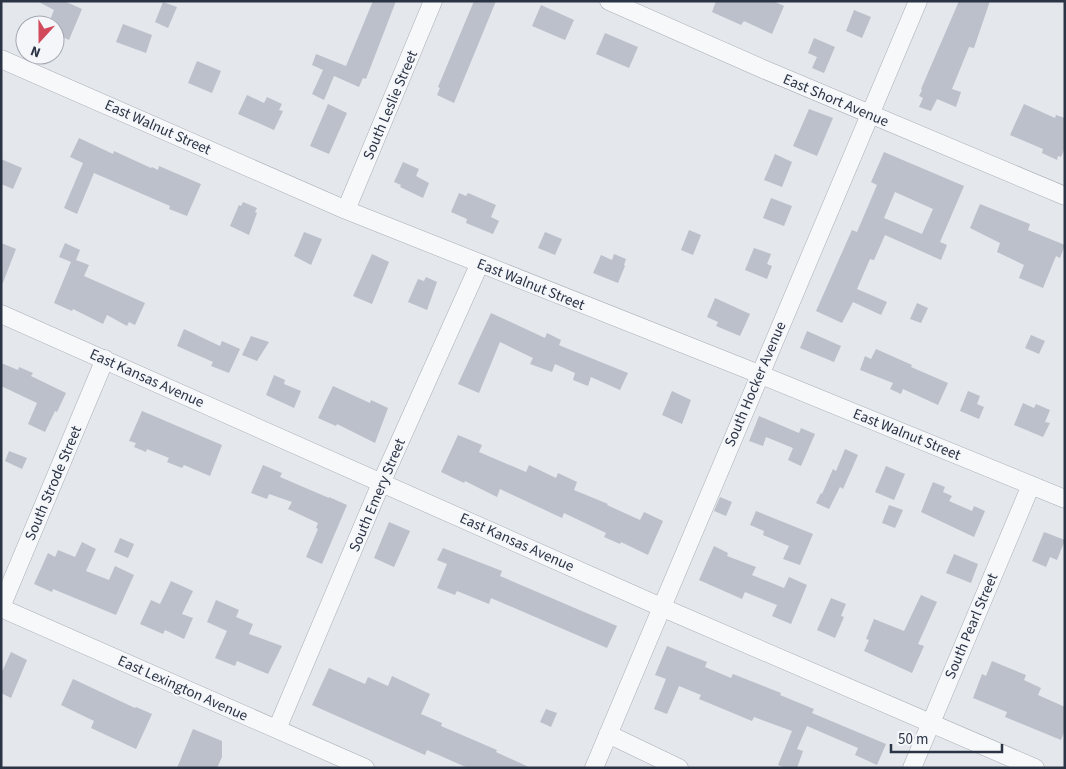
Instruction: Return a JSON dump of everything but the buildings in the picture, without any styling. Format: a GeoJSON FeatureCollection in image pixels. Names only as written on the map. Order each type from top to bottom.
{"type":"FeatureCollection","features":[{"type":"Feature","properties":{"kind":"street","name":"South Leslie Street"},"geometry":{"type":"LineString","coordinates":[[346,210],[433,1]]}},
{"type":"Feature","properties":{"kind":"street","name":"East Short Avenue"},"geometry":{"type":"LineString","coordinates":[[608,1],[763,69],[1065,196]]}},
{"type":"Feature","properties":{"kind":"street","name":"South Hocker Avenue"},"geometry":{"type":"LineString","coordinates":[[594,768],[918,1]]}},
{"type":"Feature","properties":{"kind":"street","name":"East Walnut Street"},"geometry":{"type":"LineString","coordinates":[[1,59],[346,210],[759,374],[1065,499]]}},
{"type":"Feature","properties":{"kind":"street","name":"South Emery Street"},"geometry":{"type":"LineString","coordinates":[[277,729],[382,481],[480,263]]}},
{"type":"Feature","properties":{"kind":"street","name":"East Kansas Avenue"},"geometry":{"type":"LineString","coordinates":[[1,314],[382,481],[661,607],[1035,768]]}},
{"type":"Feature","properties":{"kind":"street","name":"South Strode Street"},"geometry":{"type":"LineString","coordinates":[[1,607],[105,359]]}},
{"type":"Feature","properties":{"kind":"street","name":"South Pearl Street"},"geometry":{"type":"LineString","coordinates":[[912,768],[1031,484]]}},
{"type":"Feature","properties":{"kind":"street","name":"East Lexington Avenue"},"geometry":{"type":"LineString","coordinates":[[1,607],[365,768]]}},
{"type":"Feature","properties":{"kind":"street"},"geometry":{"type":"LineString","coordinates":[[608,734],[679,768]]}}]}
